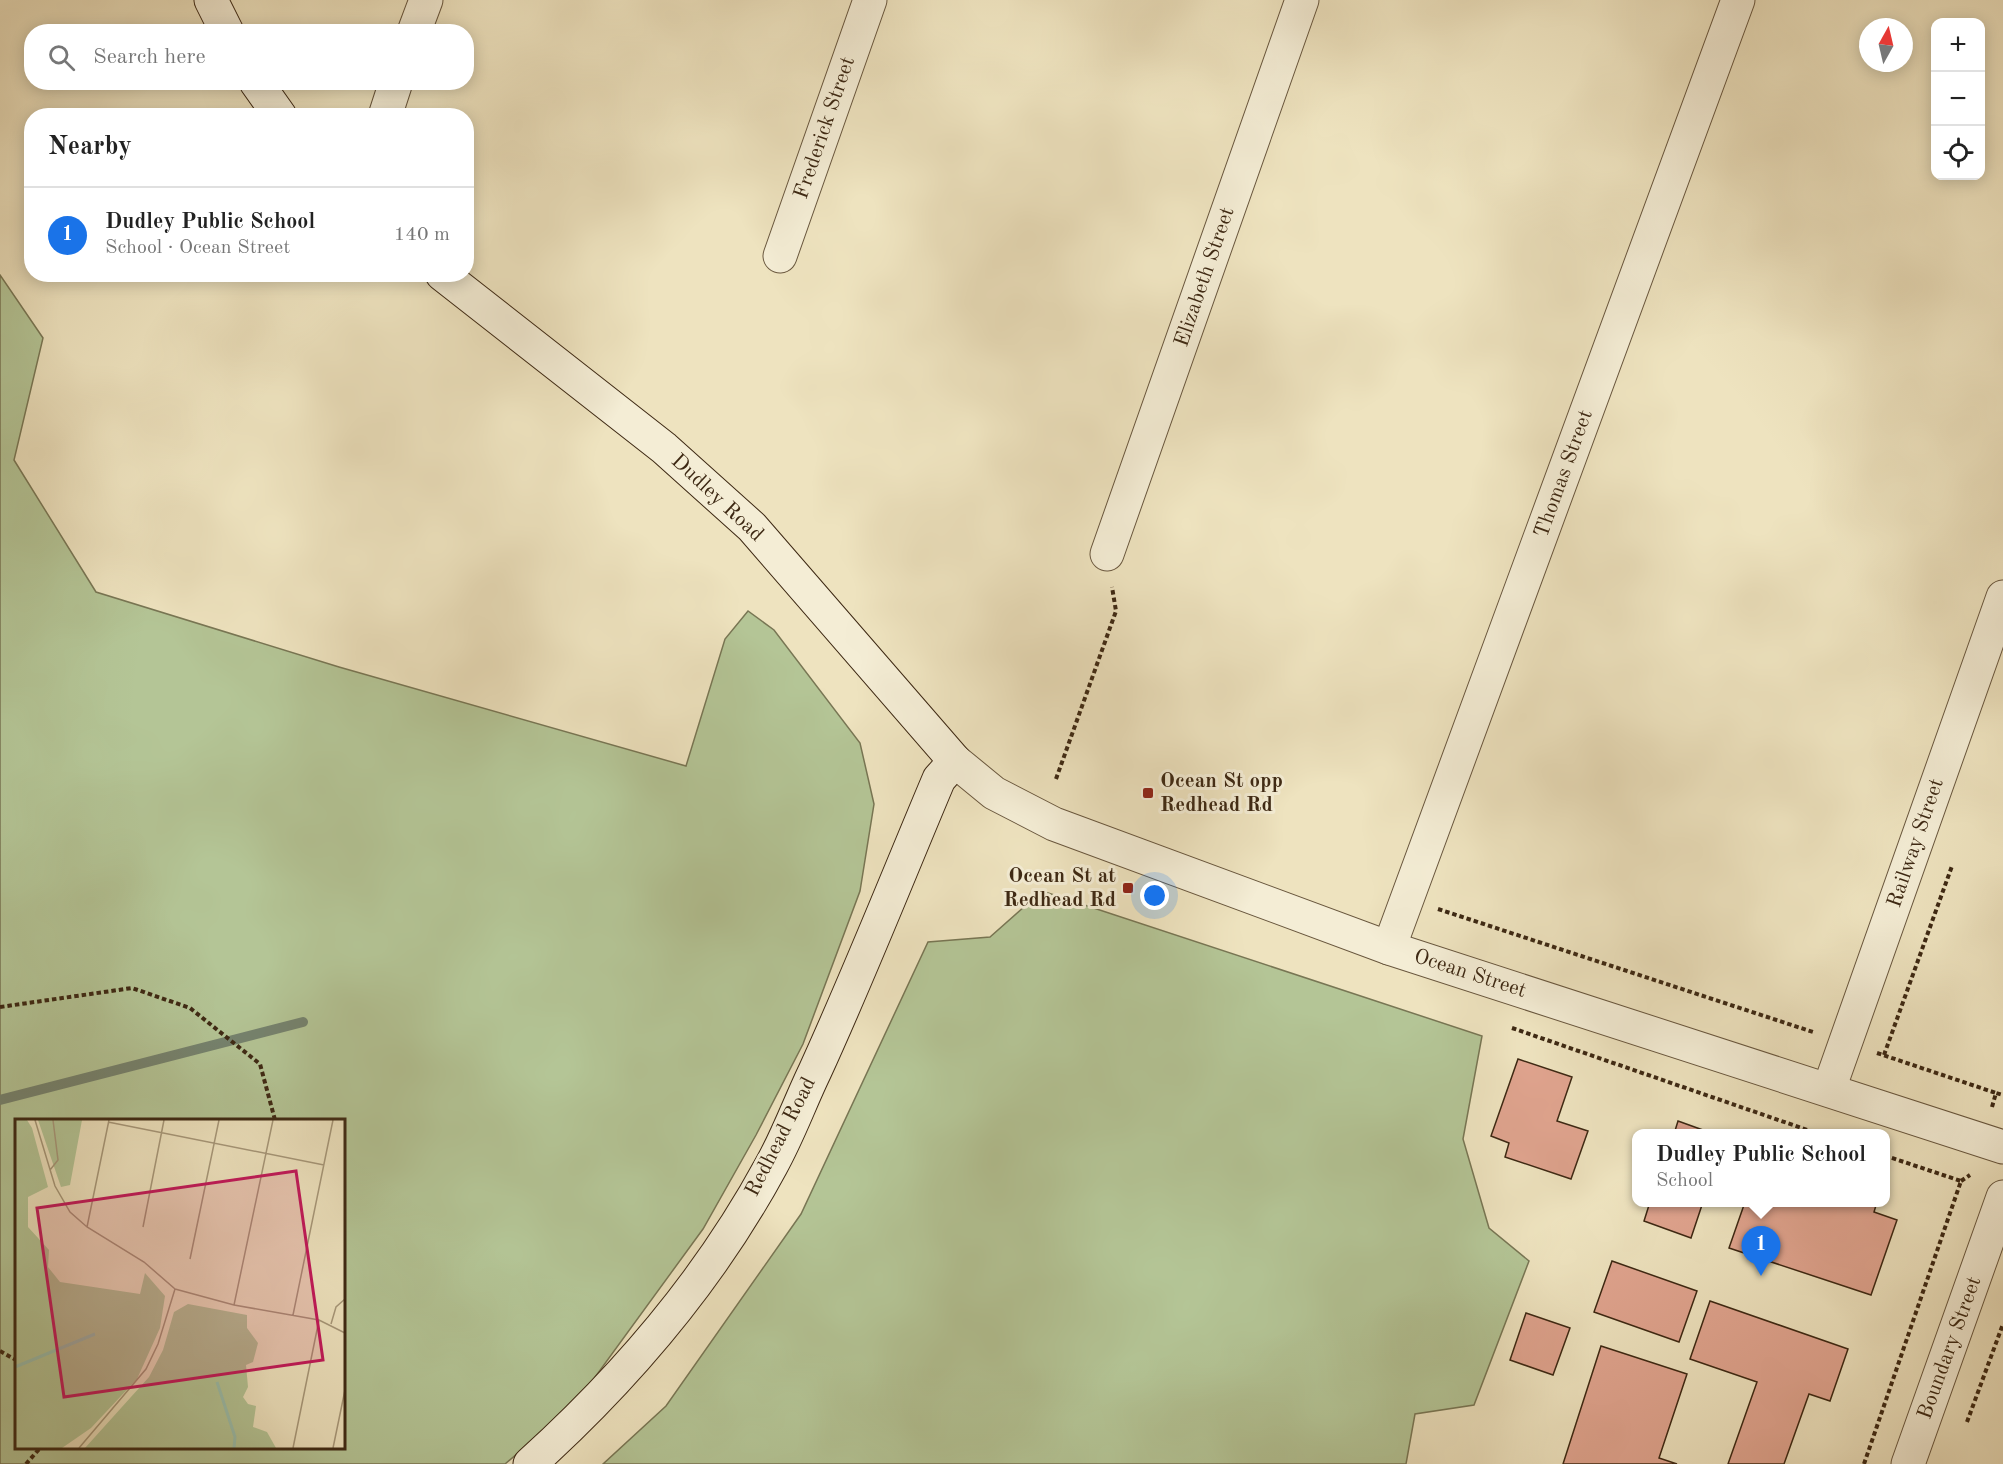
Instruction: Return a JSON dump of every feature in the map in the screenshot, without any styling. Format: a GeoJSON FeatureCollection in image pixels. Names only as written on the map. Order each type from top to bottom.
{"type":"FeatureCollection","features":[{"type":"Feature","properties":{"kind":"street"},"geometry":{"type":"LineString","coordinates":[[211,0],[223,24]]}},
{"type":"Feature","properties":{"kind":"street"},"geometry":{"type":"LineString","coordinates":[[417,24],[426,0]]}},
{"type":"Feature","properties":{"kind":"street","name":"Frederick Street"},"geometry":{"type":"LineString","coordinates":[[780,256],[870,0]]}},
{"type":"Feature","properties":{"kind":"street","name":"Elizabeth Street"},"geometry":{"type":"LineString","coordinates":[[1107,554],[1302,0]]}},
{"type":"Feature","properties":{"kind":"street","name":"Thomas Street"},"geometry":{"type":"LineString","coordinates":[[1389,948],[1738,0]]}},
{"type":"Feature","properties":{"kind":"street"},"geometry":{"type":"LineString","coordinates":[[262,90],[274,108]]}},
{"type":"Feature","properties":{"kind":"street"},"geometry":{"type":"LineString","coordinates":[[388,108],[393,90]]}},
{"type":"Feature","properties":{"kind":"street","name":"Dudley Road"},"geometry":{"type":"LineString","coordinates":[[452,282],[664,448],[752,527],[955,760]]}},
{"type":"Feature","properties":{"kind":"street","name":"Railway Street"},"geometry":{"type":"LineString","coordinates":[[1829,1089],[2003,597]]}},
{"type":"Feature","properties":{"kind":"street","name":"Ocean Street"},"geometry":{"type":"LineString","coordinates":[[955,760],[994,793],[1054,824],[1389,948],[2003,1147]]}},
{"type":"Feature","properties":{"kind":"street","name":"Redhead Road"},"geometry":{"type":"LineString","coordinates":[[530,1464],[581,1418],[654,1338],[717,1252],[771,1166],[840,1016],[939,779],[955,760]]}},
{"type":"Feature","properties":{"kind":"street","name":"Boundary Street"},"geometry":{"type":"LineString","coordinates":[[1908,1464],[2003,1197]]}},
{"type":"Feature","properties":{"kind":"path"},"geometry":{"type":"LineString","coordinates":[[1056,779],[1116,611],[1107,554]]}},
{"type":"Feature","properties":{"kind":"path"},"geometry":{"type":"LineString","coordinates":[[1884,1055],[1952,866]]}},
{"type":"Feature","properties":{"kind":"path"},"geometry":{"type":"LineString","coordinates":[[1408,898],[2003,1095]]}},
{"type":"Feature","properties":{"kind":"path"},"geometry":{"type":"LineString","coordinates":[[0,1007],[132,988],[190,1008],[260,1064],[274,1119]]}},
{"type":"Feature","properties":{"kind":"path"},"geometry":{"type":"LineString","coordinates":[[1512,1028],[1805,1129]]}},
{"type":"Feature","properties":{"kind":"path"},"geometry":{"type":"LineString","coordinates":[[1991,1108],[1996,1093]]}},
{"type":"Feature","properties":{"kind":"path"},"geometry":{"type":"LineString","coordinates":[[1890,1157],[1961,1181]]}},
{"type":"Feature","properties":{"kind":"path"},"geometry":{"type":"LineString","coordinates":[[1864,1464],[1961,1181],[1970,1175]]}},
{"type":"Feature","properties":{"kind":"path"},"geometry":{"type":"LineString","coordinates":[[1967,1422],[2003,1324]]}},
{"type":"Feature","properties":{"kind":"path"},"geometry":{"type":"LineString","coordinates":[[0,1351],[15,1359]]}},
{"type":"Feature","properties":{"kind":"path"},"geometry":{"type":"LineString","coordinates":[[26,1464],[39,1449]]}},
{"type":"Feature","properties":{"kind":"green space"},"geometry":{"type":"Polygon","coordinates":[[[0,275],[43,338],[14,460],[96,592],[339,667],[686,766],[725,639],[748,611],[774,630],[860,743],[874,804],[860,891],[803,1044],[756,1135],[703,1229],[574,1406],[505,1464],[0,1464],[0,275]]]}},
{"type":"Feature","properties":{"kind":"green space"},"geometry":{"type":"Polygon","coordinates":[[[1042,891],[1482,1036],[1463,1139],[1489,1228],[1529,1261],[1474,1405],[1415,1414],[1406,1464],[603,1464],[666,1406],[801,1214],[928,942],[990,937],[1042,891]]]}},
{"type":"Feature","properties":{"kind":"building"},"geometry":{"type":"Polygon","coordinates":[[[1518,1059],[1572,1077],[1557,1121],[1588,1131],[1571,1179],[1505,1157],[1509,1143],[1491,1136],[1518,1059]]]}},
{"type":"Feature","properties":{"kind":"building"},"geometry":{"type":"Polygon","coordinates":[[[1678,1121],[1700,1129],[1676,1129],[1678,1121]]]}},
{"type":"Feature","properties":{"kind":"building"},"geometry":{"type":"Polygon","coordinates":[[[1648,1207],[1701,1207],[1691,1238],[1644,1221],[1648,1207]]]}},
{"type":"Feature","properties":{"kind":"building"},"geometry":{"type":"Polygon","coordinates":[[[1743,1207],[1876,1207],[1874,1212],[1897,1220],[1871,1295],[1729,1248],[1743,1207]]]}},
{"type":"Feature","properties":{"kind":"building"},"geometry":{"type":"Polygon","coordinates":[[[1612,1261],[1697,1291],[1679,1342],[1594,1312],[1612,1261]]]}},
{"type":"Feature","properties":{"kind":"building"},"geometry":{"type":"Polygon","coordinates":[[[1710,1301],[1848,1349],[1830,1401],[1809,1394],[1784,1464],[1728,1464],[1757,1382],[1690,1359],[1710,1301]]]}},
{"type":"Feature","properties":{"kind":"building"},"geometry":{"type":"Polygon","coordinates":[[[1526,1313],[1570,1328],[1553,1375],[1510,1360],[1526,1313]]]}},
{"type":"Feature","properties":{"kind":"building"},"geometry":{"type":"Polygon","coordinates":[[[1601,1346],[1687,1374],[1659,1458],[1677,1464],[1563,1464],[1601,1346]]]}},
{"type":"Feature","properties":{"kind":"waterway"},"geometry":{"type":"LineString","coordinates":[[0,1100],[303,1022]]}},
{"type":"Feature","properties":{"kind":"place","name":"Ocean St opp Redhead Rd"},"geometry":{"type":"Point","coordinates":[1148,793]}},
{"type":"Feature","properties":{"kind":"place","name":"Ocean St at Redhead Rd"},"geometry":{"type":"Point","coordinates":[1128,888]}},
{"type":"Feature","properties":{"kind":"place","name":"Dudley Public School"},"geometry":{"type":"Point","coordinates":[1761,1276]}}]}
